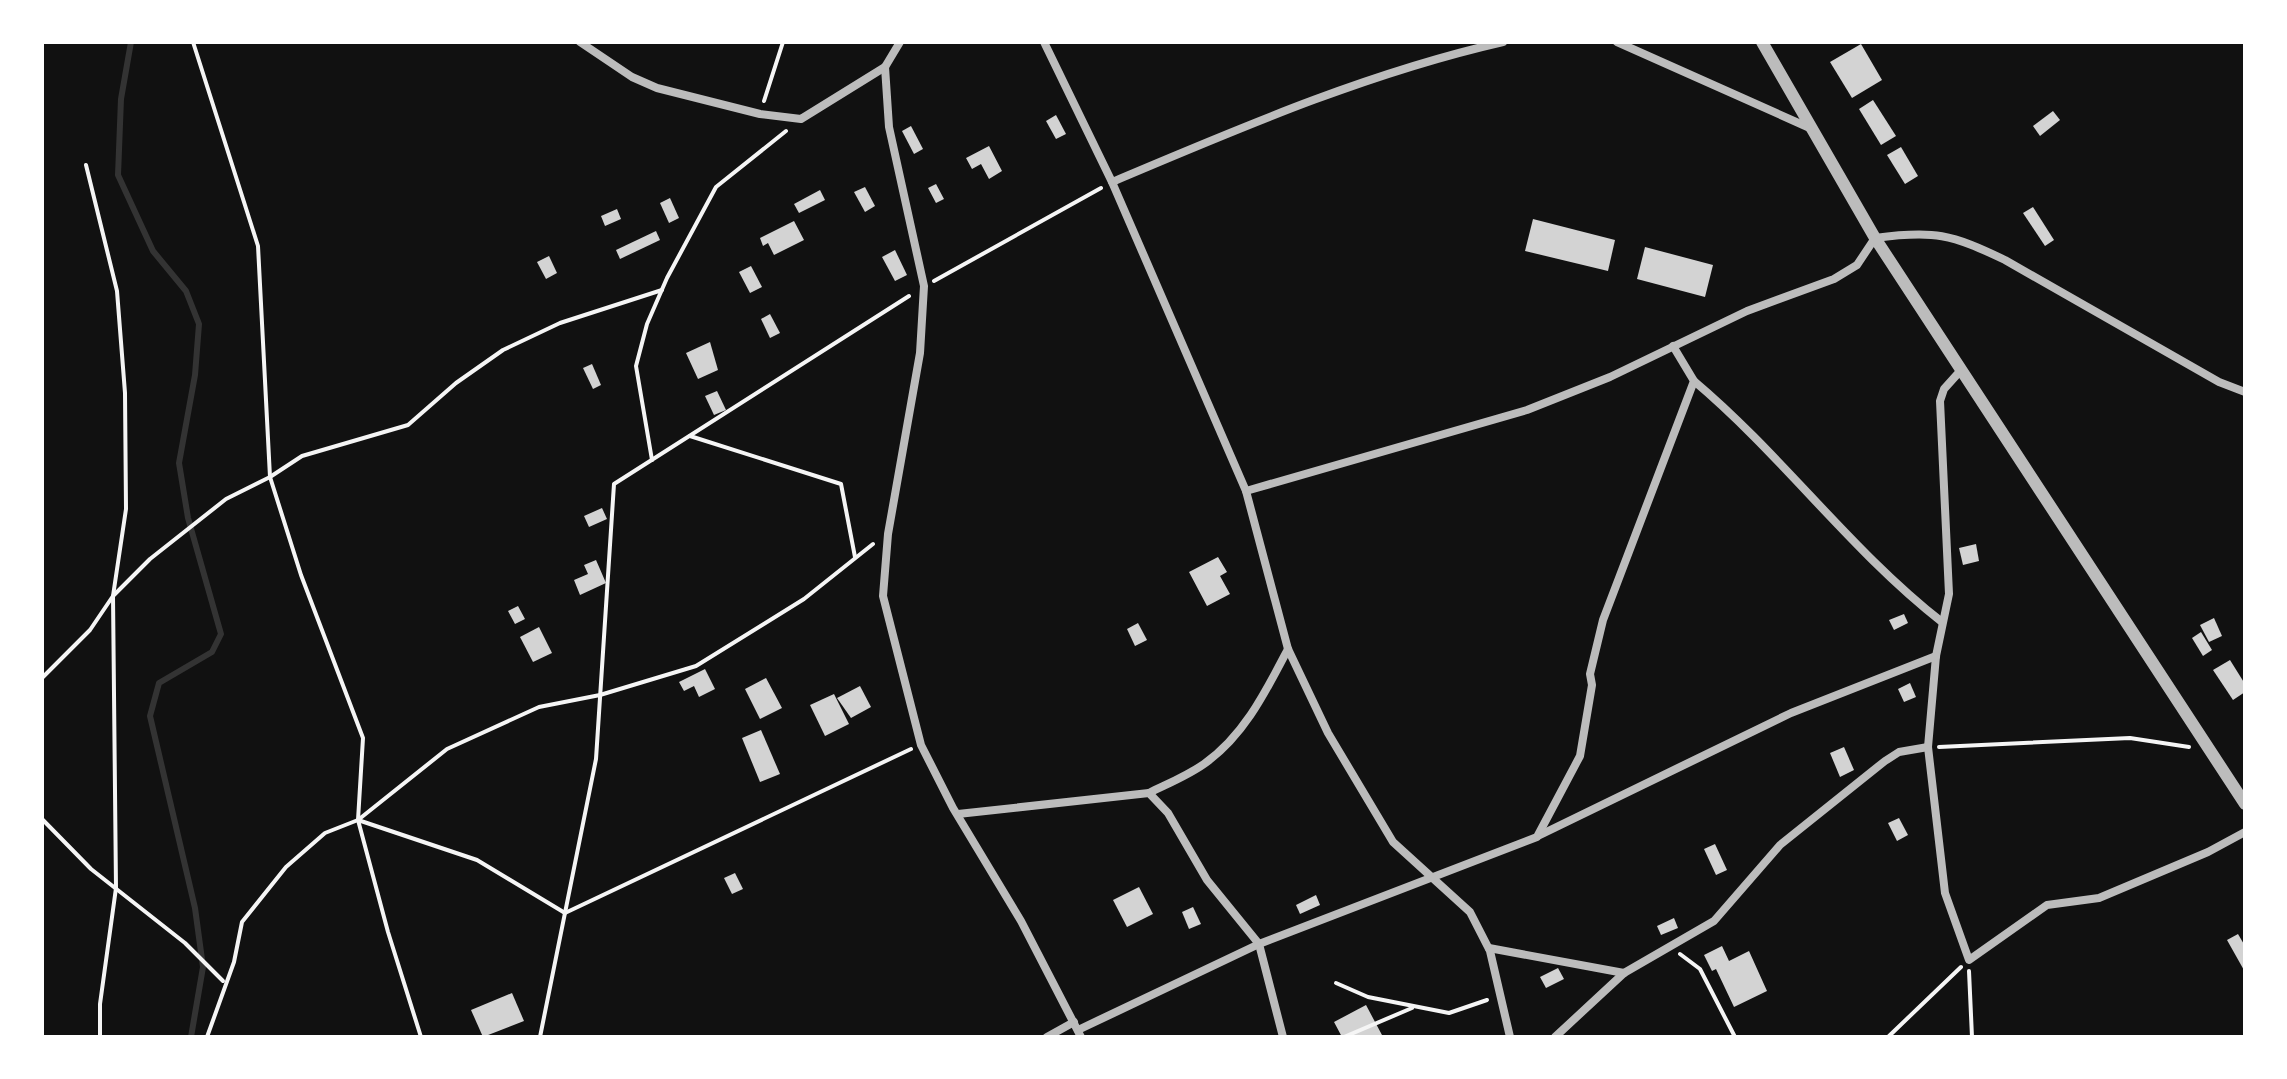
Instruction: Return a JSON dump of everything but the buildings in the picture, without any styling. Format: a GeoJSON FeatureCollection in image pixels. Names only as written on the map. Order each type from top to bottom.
{"type":"FeatureCollection","features":[{"type":"Feature","properties":{"kind":"street"},"geometry":{"type":"LineString","coordinates":[[580,42],[632,77],[657,88],[760,114],[801,119],[885,67],[900,42]]}},
{"type":"Feature","properties":{"kind":"street"},"geometry":{"type":"LineString","coordinates":[[1044,42],[1112,182],[1246,491],[1288,649],[1328,733],[1377,819],[1393,842],[1463,902],[1489,948],[1510,1037]]}},
{"type":"Feature","properties":{"kind":"street"},"geometry":{"type":"LineString","coordinates":[[1112,182],[1294,105],[1455,53],[1503,42]]}},
{"type":"Feature","properties":{"kind":"street"},"geometry":{"type":"LineString","coordinates":[[1617,42],[1817,131]]}},
{"type":"Feature","properties":{"kind":"street"},"geometry":{"type":"LineString","coordinates":[[1762,42],[1817,131],[1875,238],[2245,804]]}},
{"type":"Feature","properties":{"kind":"street"},"geometry":{"type":"LineString","coordinates":[[885,67],[889,127],[924,286],[920,353],[888,534],[883,596],[921,745],[1021,921],[1078,1030]]}},
{"type":"Feature","properties":{"kind":"street"},"geometry":{"type":"LineString","coordinates":[[1246,491],[1527,410],[1747,311],[1834,279],[1857,265],[1875,238],[1924,232],[1970,243],[2219,382],[2245,392]]}},
{"type":"Feature","properties":{"kind":"street"},"geometry":{"type":"LineString","coordinates":[[1673,346],[1694,381],[1764,444],[1903,591],[1942,622]]}},
{"type":"Feature","properties":{"kind":"street"},"geometry":{"type":"LineString","coordinates":[[1962,369],[1944,389],[1940,401],[1949,594],[1936,656],[1928,747],[1945,893],[1969,960],[2047,905],[2099,898],[2208,852],[2245,832]]}},
{"type":"Feature","properties":{"kind":"street"},"geometry":{"type":"LineString","coordinates":[[1537,837],[1580,756],[1592,685],[1590,674],[1603,620],[1694,381]]}},
{"type":"Feature","properties":{"kind":"street"},"geometry":{"type":"LineString","coordinates":[[958,814],[1149,793],[1205,764],[1235,735],[1260,704],[1288,649]]}},
{"type":"Feature","properties":{"kind":"street"},"geometry":{"type":"LineString","coordinates":[[1047,1037],[1078,1030],[1259,944],[1537,837],[1791,713],[1936,656]]}},
{"type":"Feature","properties":{"kind":"street"},"geometry":{"type":"LineString","coordinates":[[1555,1037],[1624,973],[1714,921],[1780,845],[1885,761],[1899,752],[1928,747]]}},
{"type":"Feature","properties":{"kind":"street"},"geometry":{"type":"LineString","coordinates":[[1149,793],[1168,813],[1207,880],[1259,944],[1283,1037]]}},
{"type":"Feature","properties":{"kind":"street"},"geometry":{"type":"LineString","coordinates":[[1489,948],[1624,973]]}},
{"type":"Feature","properties":{"kind":"path"},"geometry":{"type":"LineString","coordinates":[[193,42],[258,246],[270,477],[301,575],[363,738],[358,820],[388,932],[421,1037]]}},
{"type":"Feature","properties":{"kind":"path"},"geometry":{"type":"LineString","coordinates":[[760,114],[783,42]]}},
{"type":"Feature","properties":{"kind":"path"},"geometry":{"type":"LineString","coordinates":[[652,460],[636,366],[662,290],[716,187],[801,119]]}},
{"type":"Feature","properties":{"kind":"path"},"geometry":{"type":"LineString","coordinates":[[86,165],[117,291],[125,393],[126,509],[113,596],[116,888],[100,1004],[100,1037]]}},
{"type":"Feature","properties":{"kind":"path"},"geometry":{"type":"LineString","coordinates":[[540,1037],[596,759],[614,484],[924,286],[1112,182]]}},
{"type":"Feature","properties":{"kind":"path"},"geometry":{"type":"LineString","coordinates":[[42,678],[90,630],[113,596],[150,559],[226,499],[270,477],[302,456],[408,425],[456,383],[503,350],[560,323],[662,290]]}},
{"type":"Feature","properties":{"kind":"path"},"geometry":{"type":"LineString","coordinates":[[690,436],[841,484],[855,557]]}},
{"type":"Feature","properties":{"kind":"path"},"geometry":{"type":"LineString","coordinates":[[207,1037],[234,962],[242,922],[286,867],[325,833],[358,820],[447,749],[539,707],[600,695],[696,666],[804,599],[888,534]]}},
{"type":"Feature","properties":{"kind":"path"},"geometry":{"type":"LineString","coordinates":[[1928,747],[2130,738],[2212,751]]}},
{"type":"Feature","properties":{"kind":"path"},"geometry":{"type":"LineString","coordinates":[[565,913],[921,745]]}},
{"type":"Feature","properties":{"kind":"path"},"geometry":{"type":"LineString","coordinates":[[42,819],[116,888],[185,943],[223,981]]}},
{"type":"Feature","properties":{"kind":"path"},"geometry":{"type":"LineString","coordinates":[[358,820],[477,860],[565,913]]}},
{"type":"Feature","properties":{"kind":"path"},"geometry":{"type":"LineString","coordinates":[[1668,945],[1700,969],[1735,1037]]}},
{"type":"Feature","properties":{"kind":"path"},"geometry":{"type":"LineString","coordinates":[[1888,1037],[1969,960]]}},
{"type":"Feature","properties":{"kind":"path"},"geometry":{"type":"LineString","coordinates":[[1969,960],[1972,1037]]}},
{"type":"Feature","properties":{"kind":"path"},"geometry":{"type":"LineString","coordinates":[[1336,983],[1368,997],[1449,1013],[1500,995]]}},
{"type":"Feature","properties":{"kind":"path"},"geometry":{"type":"LineString","coordinates":[[1344,1037],[1414,1007]]}},
{"type":"Feature","properties":{"kind":"waterway"},"geometry":{"type":"LineString","coordinates":[[131,42],[121,99],[118,175],[153,251],[186,291],[199,324],[195,375],[179,463],[188,518],[221,634],[212,652],[159,683],[150,716],[195,908],[203,967],[191,1037]]}}]}
